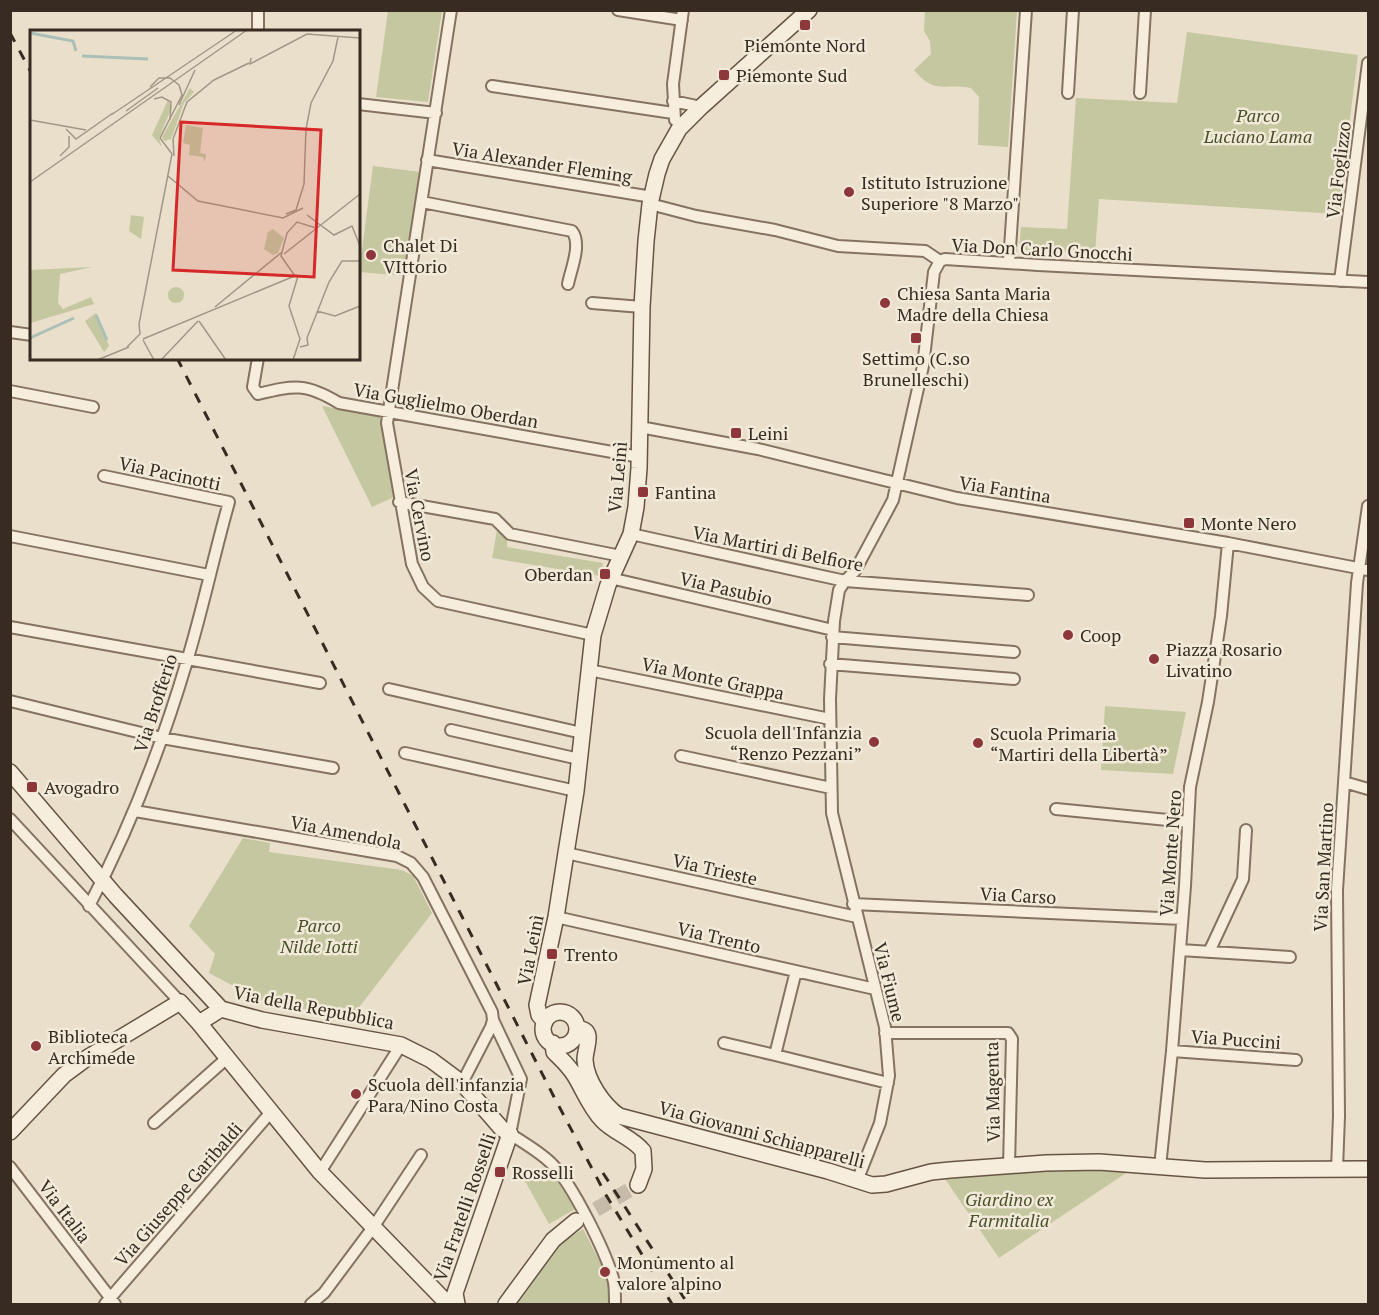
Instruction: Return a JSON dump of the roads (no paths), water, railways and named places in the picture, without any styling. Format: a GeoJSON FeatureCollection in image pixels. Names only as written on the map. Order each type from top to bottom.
{"type":"FeatureCollection","features":[{"type":"Feature","properties":{"kind":"street"},"geometry":{"type":"LineString","coordinates":[[258,10],[258,30]]}},
{"type":"Feature","properties":{"kind":"street","name":"Via Cervino"},"geometry":{"type":"LineString","coordinates":[[451,10],[387,423],[399,502],[412,564],[416,578],[431,596],[448,604],[593,634]]}},
{"type":"Feature","properties":{"kind":"street"},"geometry":{"type":"LineString","coordinates":[[618,10],[683,15],[673,84],[673,113],[679,129]]}},
{"type":"Feature","properties":{"kind":"street","name":"Via Leinì"},"geometry":{"type":"LineString","coordinates":[[549,1018],[540,1000],[576,791],[593,634],[610,578],[631,534],[636,507],[640,457],[642,307],[651,200],[662,159],[679,129],[809,10]]}},
{"type":"Feature","properties":{"kind":"street"},"geometry":{"type":"LineString","coordinates":[[1009,263],[1026,10]]}},
{"type":"Feature","properties":{"kind":"street"},"geometry":{"type":"LineString","coordinates":[[1068,93],[1073,10]]}},
{"type":"Feature","properties":{"kind":"street"},"geometry":{"type":"LineString","coordinates":[[1140,93],[1145,10]]}},
{"type":"Feature","properties":{"kind":"street","name":"Via Foglizzo"},"geometry":{"type":"LineString","coordinates":[[1340,281],[1368,63]]}},
{"type":"Feature","properties":{"kind":"street"},"geometry":{"type":"LineString","coordinates":[[492,86],[673,113]]}},
{"type":"Feature","properties":{"kind":"street"},"geometry":{"type":"LineString","coordinates":[[673,101],[701,107]]}},
{"type":"Feature","properties":{"kind":"street"},"geometry":{"type":"LineString","coordinates":[[360,104],[436,113]]}},
{"type":"Feature","properties":{"kind":"street","name":"Via Alexander Fleming"},"geometry":{"type":"LineString","coordinates":[[428,160],[651,200]]}},
{"type":"Feature","properties":{"kind":"street","name":"Via Don Carlo Gnocchi"},"geometry":{"type":"LineString","coordinates":[[651,200],[696,216],[775,230],[838,246],[926,251],[940,261],[945,259],[1368,282]]}},
{"type":"Feature","properties":{"kind":"street"},"geometry":{"type":"LineString","coordinates":[[422,202],[572,231],[576,236],[576,244],[568,284]]}},
{"type":"Feature","properties":{"kind":"street","name":"Via Fiume"},"geometry":{"type":"LineString","coordinates":[[857,1181],[880,1123],[890,1076],[885,1033],[832,813],[830,664],[839,590],[855,571],[893,500],[923,366],[934,273],[940,261]]}},
{"type":"Feature","properties":{"kind":"street"},"geometry":{"type":"LineString","coordinates":[[592,303],[642,307]]}},
{"type":"Feature","properties":{"kind":"street"},"geometry":{"type":"LineString","coordinates":[[10,332],[30,335]]}},
{"type":"Feature","properties":{"kind":"street","name":"Via Guglielmo Oberdan"},"geometry":{"type":"LineString","coordinates":[[258,360],[254,387],[258,394],[303,386],[339,403],[640,457]]}},
{"type":"Feature","properties":{"kind":"street"},"geometry":{"type":"LineString","coordinates":[[10,391],[93,407]]}},
{"type":"Feature","properties":{"kind":"street","name":"Via Fantina"},"geometry":{"type":"LineString","coordinates":[[640,427],[758,449],[957,498],[1228,543],[1363,569]]}},
{"type":"Feature","properties":{"kind":"street","name":"Via Pacinotti"},"geometry":{"type":"LineString","coordinates":[[104,476],[229,502]]}},
{"type":"Feature","properties":{"kind":"street","name":"Via Brofferio"},"geometry":{"type":"LineString","coordinates":[[89,906],[135,811],[162,738],[187,660],[229,502]]}},
{"type":"Feature","properties":{"kind":"street"},"geometry":{"type":"LineString","coordinates":[[399,502],[495,519],[510,534],[621,556]]}},
{"type":"Feature","properties":{"kind":"street","name":"Via San Martino"},"geometry":{"type":"LineString","coordinates":[[1337,1169],[1339,1116],[1336,920],[1344,782],[1368,506]]}},
{"type":"Feature","properties":{"kind":"street","name":"Via Martiri di Belfiore"},"geometry":{"type":"LineString","coordinates":[[631,534],[845,581],[1028,595]]}},
{"type":"Feature","properties":{"kind":"street"},"geometry":{"type":"LineString","coordinates":[[10,536],[209,575]]}},
{"type":"Feature","properties":{"kind":"street","name":"Via Monte Nero"},"geometry":{"type":"LineString","coordinates":[[1160,1167],[1172,1051],[1191,780],[1208,702],[1221,616],[1228,543]]}},
{"type":"Feature","properties":{"kind":"street","name":"Via Pasubio"},"geometry":{"type":"LineString","coordinates":[[610,578],[833,634],[1014,652]]}},
{"type":"Feature","properties":{"kind":"street"},"geometry":{"type":"LineString","coordinates":[[10,627],[320,683]]}},
{"type":"Feature","properties":{"kind":"street"},"geometry":{"type":"LineString","coordinates":[[830,664],[1014,679]]}},
{"type":"Feature","properties":{"kind":"street","name":"Via Monte Grappa"},"geometry":{"type":"LineString","coordinates":[[589,669],[830,719]]}},
{"type":"Feature","properties":{"kind":"street"},"geometry":{"type":"LineString","coordinates":[[389,689],[582,733]]}},
{"type":"Feature","properties":{"kind":"street"},"geometry":{"type":"LineString","coordinates":[[10,701],[162,738],[333,768]]}},
{"type":"Feature","properties":{"kind":"street"},"geometry":{"type":"LineString","coordinates":[[451,730],[579,759]]}},
{"type":"Feature","properties":{"kind":"street"},"geometry":{"type":"LineString","coordinates":[[405,753],[576,791]]}},
{"type":"Feature","properties":{"kind":"street"},"geometry":{"type":"LineString","coordinates":[[681,756],[831,788]]}},
{"type":"Feature","properties":{"kind":"street","name":"Via della Repubblica"},"geometry":{"type":"LineString","coordinates":[[10,772],[104,879],[116,896],[221,1009],[262,1020],[401,1044],[431,1060],[462,1083],[502,1129],[551,1163],[564,1178],[611,1271],[615,1305]]}},
{"type":"Feature","properties":{"kind":"street"},"geometry":{"type":"LineString","coordinates":[[1344,782],[1368,789]]}},
{"type":"Feature","properties":{"kind":"street"},"geometry":{"type":"LineString","coordinates":[[1056,809],[1188,822]]}},
{"type":"Feature","properties":{"kind":"street","name":"Via Amendola"},"geometry":{"type":"LineString","coordinates":[[135,811],[397,856],[411,863],[423,877],[494,1020]]}},
{"type":"Feature","properties":{"kind":"street"},"geometry":{"type":"LineString","coordinates":[[10,819],[199,1023],[320,1172],[451,1300]]}},
{"type":"Feature","properties":{"kind":"street"},"geometry":{"type":"LineString","coordinates":[[1209,952],[1243,879],[1246,830]]}},
{"type":"Feature","properties":{"kind":"street","name":"Via Trieste"},"geometry":{"type":"LineString","coordinates":[[566,853],[857,917]]}},
{"type":"Feature","properties":{"kind":"street","name":"Via Carso"},"geometry":{"type":"LineString","coordinates":[[853,904],[1182,919]]}},
{"type":"Feature","properties":{"kind":"street","name":"Via Trento"},"geometry":{"type":"LineString","coordinates":[[556,917],[875,989]]}},
{"type":"Feature","properties":{"kind":"street"},"geometry":{"type":"LineString","coordinates":[[1180,950],[1290,957]]}},
{"type":"Feature","properties":{"kind":"street"},"geometry":{"type":"LineString","coordinates":[[775,1055],[796,971]]}},
{"type":"Feature","properties":{"kind":"street"},"geometry":{"type":"LineString","coordinates":[[10,1132],[64,1075],[87,1058],[180,1002]]}},
{"type":"Feature","properties":{"kind":"street"},"geometry":{"type":"LineString","coordinates":[[199,1023],[221,1009]]}},
{"type":"Feature","properties":{"kind":"street"},"geometry":{"type":"LineString","coordinates":[[566,1043],[544,1032],[549,1018],[561,1012],[570,1015],[566,1043],[574,1074],[592,1106],[604,1122],[643,1150],[644,1169],[638,1185]]}},
{"type":"Feature","properties":{"kind":"street"},"geometry":{"type":"LineString","coordinates":[[462,1083],[494,1020]]}},
{"type":"Feature","properties":{"kind":"street","name":"Via Fratelli Rosselli"},"geometry":{"type":"LineString","coordinates":[[451,1300],[510,1134],[521,1079],[494,1020]]}},
{"type":"Feature","properties":{"kind":"street","name":"Via Giovanni Schiapparelli"},"geometry":{"type":"LineString","coordinates":[[566,1043],[585,1030],[588,1035],[586,1066],[594,1085],[610,1109],[619,1116],[877,1185],[931,1172],[1099,1162],[1205,1170],[1368,1169]]}},
{"type":"Feature","properties":{"kind":"street","name":"Via Magenta"},"geometry":{"type":"LineString","coordinates":[[885,1033],[1008,1033],[1012,1039],[1009,1166]]}},
{"type":"Feature","properties":{"kind":"street"},"geometry":{"type":"LineString","coordinates":[[724,1042],[888,1083]]}},
{"type":"Feature","properties":{"kind":"street"},"geometry":{"type":"LineString","coordinates":[[320,1172],[401,1044]]}},
{"type":"Feature","properties":{"kind":"street","name":"Via Puccini"},"geometry":{"type":"LineString","coordinates":[[1172,1051],[1296,1060]]}},
{"type":"Feature","properties":{"kind":"street"},"geometry":{"type":"LineString","coordinates":[[154,1123],[228,1058]]}},
{"type":"Feature","properties":{"kind":"street","name":"Via Giuseppe Garibaldi"},"geometry":{"type":"LineString","coordinates":[[110,1302],[271,1112]]}},
{"type":"Feature","properties":{"kind":"street"},"geometry":{"type":"LineString","coordinates":[[311,1305],[324,1293],[374,1226],[421,1155]]}},
{"type":"Feature","properties":{"kind":"street","name":"Via Italia"},"geometry":{"type":"LineString","coordinates":[[10,1167],[110,1302]]}},
{"type":"Feature","properties":{"kind":"street"},"geometry":{"type":"LineString","coordinates":[[506,1305],[553,1240],[576,1221]]}},
{"type":"Feature","properties":{"kind":"tunnel"},"geometry":{"type":"LineString","coordinates":[[576,1221],[638,1185]]}},
{"type":"Feature","properties":{"kind":"railway"},"geometry":{"type":"LineString","coordinates":[[10,33],[30,70]]}},
{"type":"Feature","properties":{"kind":"railway"},"geometry":{"type":"LineString","coordinates":[[178,360],[553,1095],[606,1195],[672,1304]]}},
{"type":"Feature","properties":{"kind":"railway"},"geometry":{"type":"LineString","coordinates":[[603,1173],[688,1304]]}},
{"type":"Feature","properties":{"kind":"place","name":"Piemonte Nord"},"geometry":{"type":"Point","coordinates":[805,25]}},
{"type":"Feature","properties":{"kind":"place","name":"Piemonte Sud"},"geometry":{"type":"Point","coordinates":[724,75]}},
{"type":"Feature","properties":{"kind":"place","name":"Istituto Istruzione Superiore \"8 Marzo\""},"geometry":{"type":"Point","coordinates":[849,192]}},
{"type":"Feature","properties":{"kind":"place","name":"Chalet Di VIttorio"},"geometry":{"type":"Point","coordinates":[371,255]}},
{"type":"Feature","properties":{"kind":"place","name":"Chiesa Santa Maria Madre della Chiesa"},"geometry":{"type":"Point","coordinates":[885,303]}},
{"type":"Feature","properties":{"kind":"place","name":"Settimo (C.so Brunelleschi)"},"geometry":{"type":"Point","coordinates":[916,338]}},
{"type":"Feature","properties":{"kind":"place","name":"Leini"},"geometry":{"type":"Point","coordinates":[736,433]}},
{"type":"Feature","properties":{"kind":"place","name":"Fantina"},"geometry":{"type":"Point","coordinates":[643,492]}},
{"type":"Feature","properties":{"kind":"place","name":"Monte Nero"},"geometry":{"type":"Point","coordinates":[1189,523]}},
{"type":"Feature","properties":{"kind":"place","name":"Oberdan"},"geometry":{"type":"Point","coordinates":[605,574]}},
{"type":"Feature","properties":{"kind":"place","name":"Coop"},"geometry":{"type":"Point","coordinates":[1068,635]}},
{"type":"Feature","properties":{"kind":"place","name":"Piazza Rosario Livatino"},"geometry":{"type":"Point","coordinates":[1154,659]}},
{"type":"Feature","properties":{"kind":"place","name":"Scuola dell'Infanzia “Renzo Pezzani”"},"geometry":{"type":"Point","coordinates":[874,742]}},
{"type":"Feature","properties":{"kind":"place","name":"Scuola Primaria “Martiri della Libertà”"},"geometry":{"type":"Point","coordinates":[978,743]}},
{"type":"Feature","properties":{"kind":"place","name":"Avogadro"},"geometry":{"type":"Point","coordinates":[32,787]}},
{"type":"Feature","properties":{"kind":"place","name":"Trento"},"geometry":{"type":"Point","coordinates":[552,954]}},
{"type":"Feature","properties":{"kind":"place","name":"Biblioteca Archimede"},"geometry":{"type":"Point","coordinates":[36,1046]}},
{"type":"Feature","properties":{"kind":"place","name":"Scuola dell'infanzia Para/Nino Costa"},"geometry":{"type":"Point","coordinates":[356,1094]}},
{"type":"Feature","properties":{"kind":"place","name":"Rosselli"},"geometry":{"type":"Point","coordinates":[500,1172]}},
{"type":"Feature","properties":{"kind":"place","name":"Monumento al valore alpino"},"geometry":{"type":"Point","coordinates":[605,1272]}},
{"type":"Feature","properties":{"kind":"park label","name":"Parco Luciano Lama"},"geometry":{"type":"Point","coordinates":[1258,125]}},
{"type":"Feature","properties":{"kind":"park label","name":"Parco Nilde Iotti"},"geometry":{"type":"Point","coordinates":[319,935]}},
{"type":"Feature","properties":{"kind":"park label","name":"Giardino ex Farmitalia"},"geometry":{"type":"Point","coordinates":[1009,1209]}}]}
